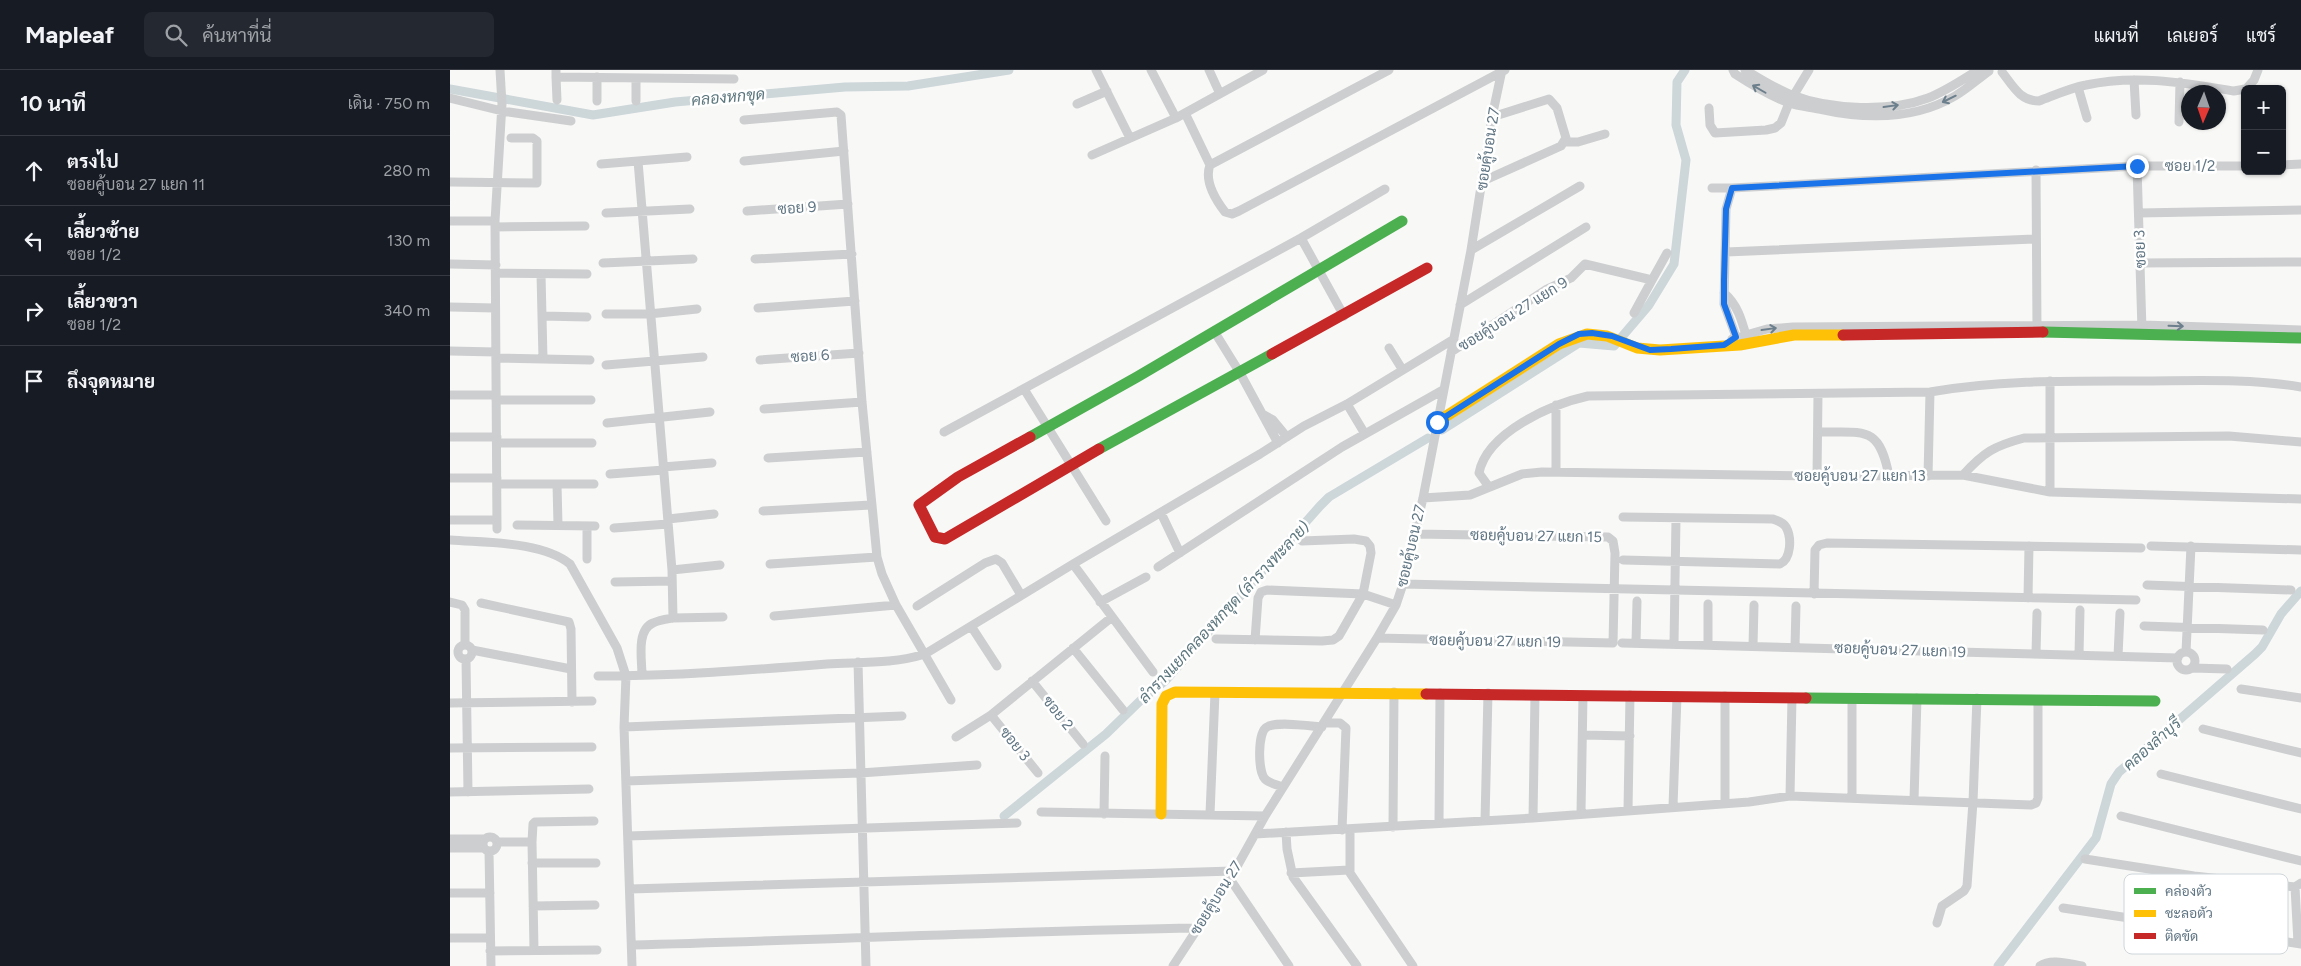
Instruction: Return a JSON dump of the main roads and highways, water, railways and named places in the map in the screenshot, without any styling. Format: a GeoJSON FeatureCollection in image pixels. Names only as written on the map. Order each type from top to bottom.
{"type":"FeatureCollection","features":[{"type":"Feature","properties":{"kind":"waterway","name":"คลองหกขุด"},"geometry":{"type":"LineString","coordinates":[[450,89],[593,115],[675,102],[845,87],[908,86],[1009,70]]}},
{"type":"Feature","properties":{"kind":"waterway","name":"ลำรางแยกคลองหกขุด (ลำรางทะลาย)"},"geometry":{"type":"LineString","coordinates":[[1442,430],[1579,343],[1614,346],[1649,305],[1674,264],[1686,160],[1676,125],[1677,82],[1685,70]]}},
{"type":"Feature","properties":{"kind":"waterway","name":"ลำรางแยกคลองหกขุด (ลำรางทะลาย)"},"geometry":{"type":"LineString","coordinates":[[1004,816],[1106,734],[1141,700],[1165,681],[1329,497],[1428,438]]}},
{"type":"Feature","properties":{"kind":"waterway","name":"คลองลำบุรี"},"geometry":{"type":"LineString","coordinates":[[1998,966],[2096,838],[2111,784],[2119,772],[2255,654],[2262,647],[2281,614],[2301,591]]}}]}
